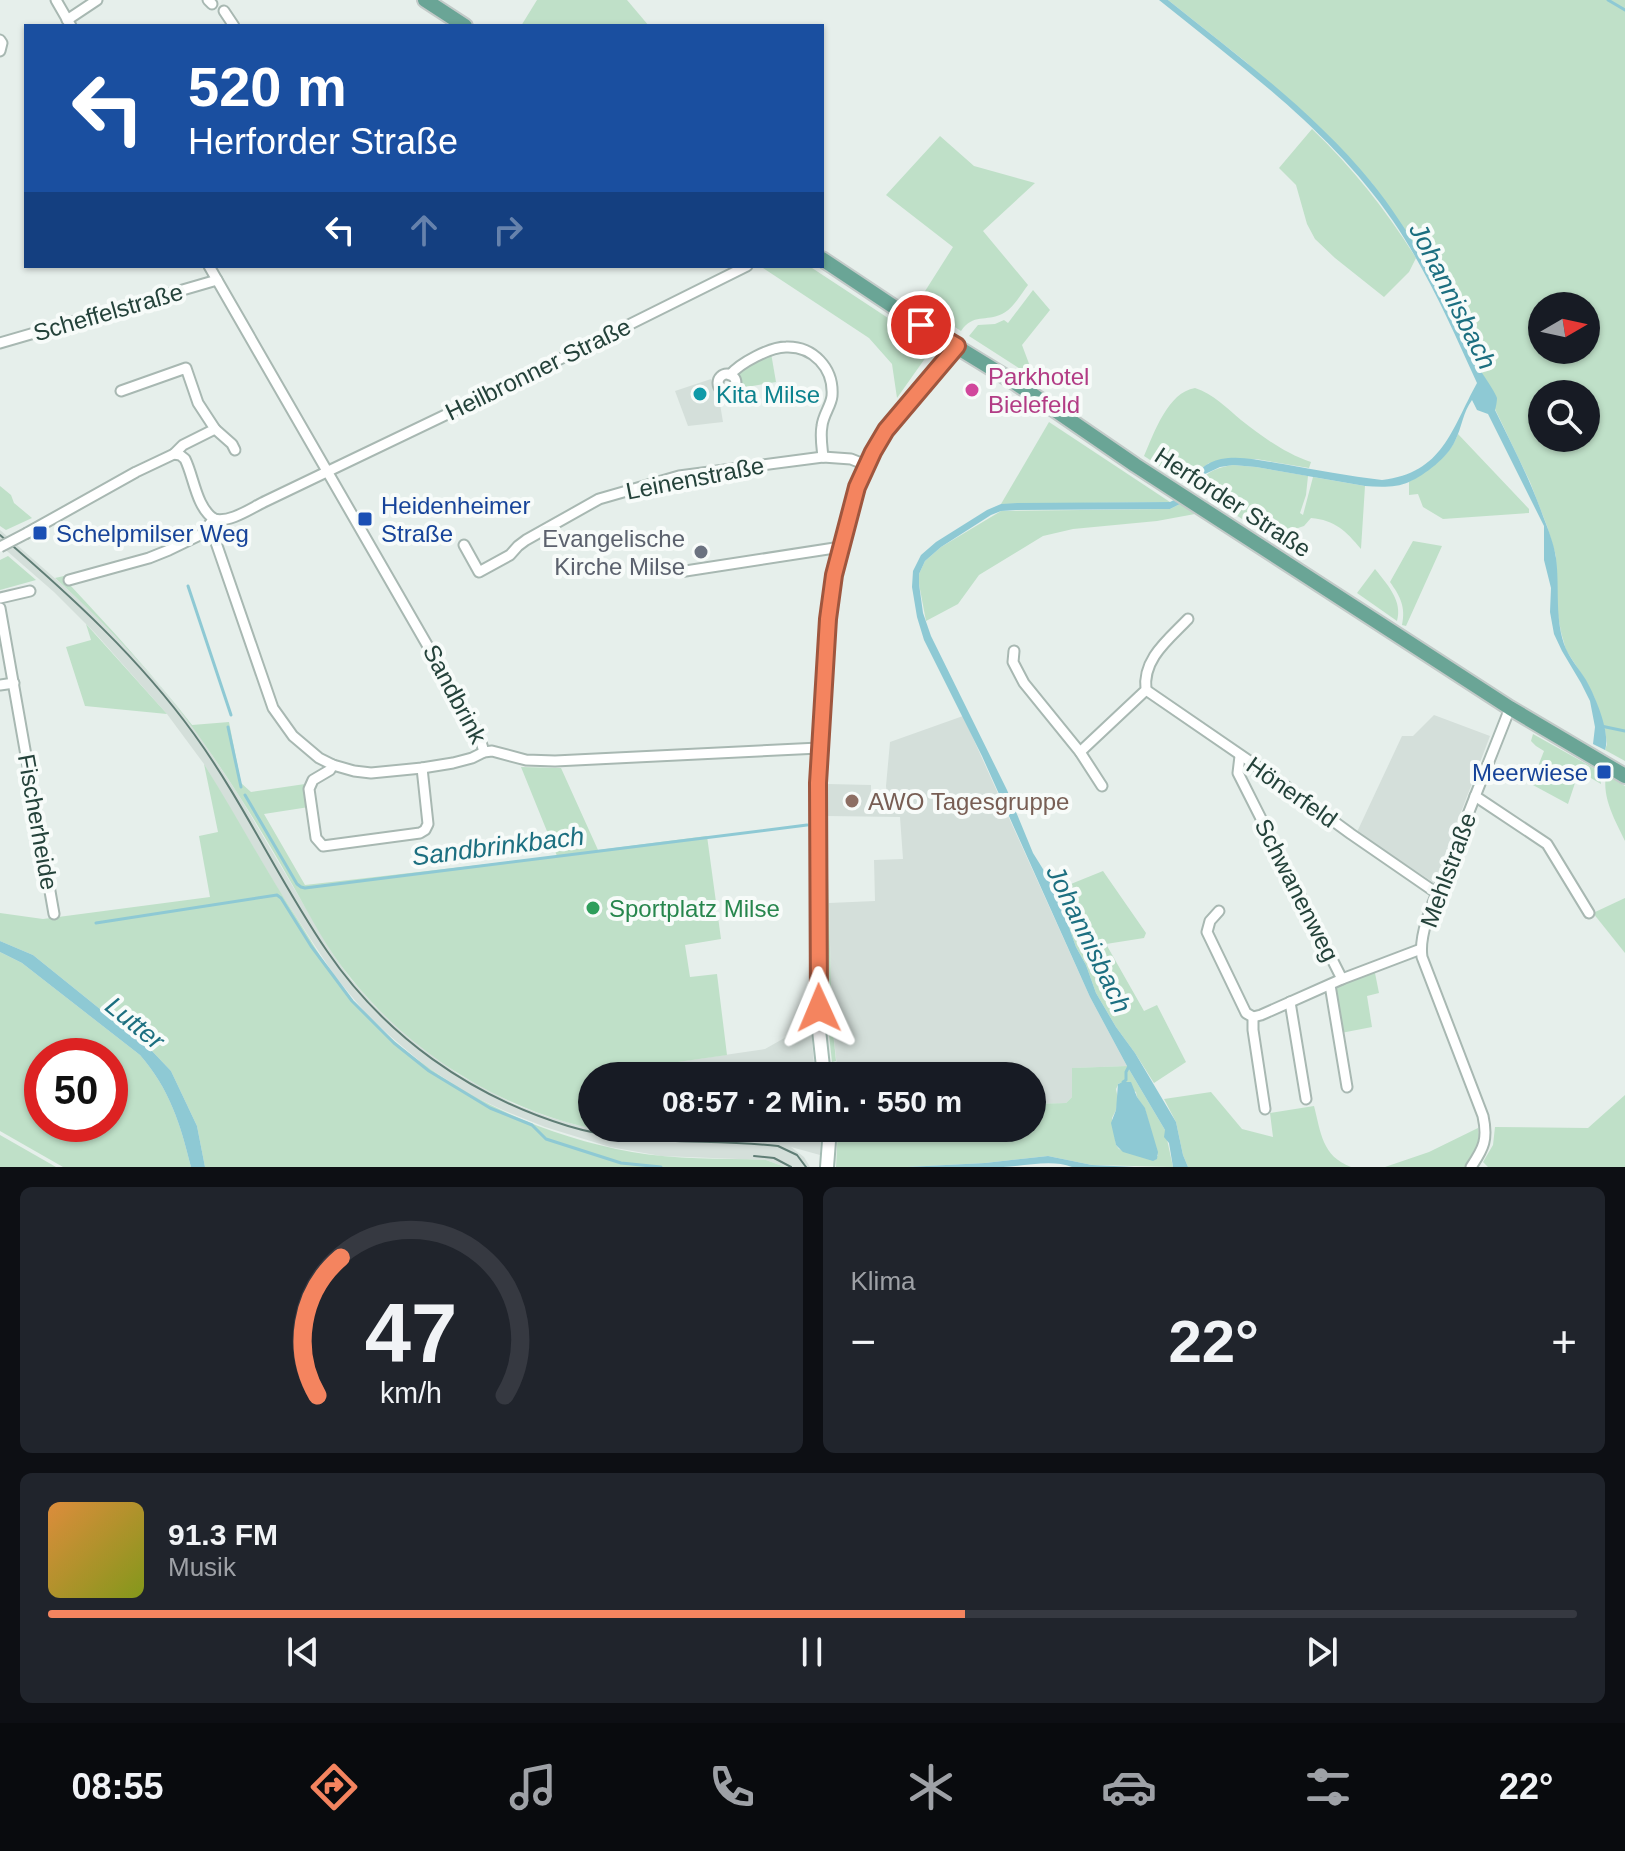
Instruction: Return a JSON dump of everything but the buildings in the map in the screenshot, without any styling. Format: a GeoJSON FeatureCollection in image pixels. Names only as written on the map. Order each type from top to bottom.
{"type":"FeatureCollection","features":[{"type":"Feature","properties":{"kind":"main road"},"geometry":{"type":"LineString","coordinates":[[425,0],[461,24]]}},
{"type":"Feature","properties":{"kind":"main road","name":"Herforder Straße"},"geometry":{"type":"LineString","coordinates":[[824,260],[1510,708],[1620,773]]}},
{"type":"Feature","properties":{"kind":"main road"},"geometry":{"type":"LineString","coordinates":[[822,1062],[819,1030],[819,748],[830,601],[841,547],[866,465],[886,430],[957,346]]}},
{"type":"Feature","properties":{"kind":"main road"},"geometry":{"type":"LineString","coordinates":[[827,1166],[829,1142]]}},
{"type":"Feature","properties":{"kind":"street"},"geometry":{"type":"LineString","coordinates":[[56,0],[69,23],[97,0]]}},
{"type":"Feature","properties":{"kind":"street"},"geometry":{"type":"LineString","coordinates":[[224,11],[233,24]]}},
{"type":"Feature","properties":{"kind":"street"},"geometry":{"type":"LineString","coordinates":[[0,40],[0,51]]}},
{"type":"Feature","properties":{"kind":"street","name":"Sandbrink"},"geometry":{"type":"LineString","coordinates":[[210,268],[479,735],[484,752],[492,751],[526,760],[555,761],[819,748]]}},
{"type":"Feature","properties":{"kind":"street","name":"Heilbronner Straße"},"geometry":{"type":"LineString","coordinates":[[328,471],[743,268]]}},
{"type":"Feature","properties":{"kind":"street","name":"Scheffelstraße"},"geometry":{"type":"LineString","coordinates":[[0,343],[217,280]]}},
{"type":"Feature","properties":{"kind":"street"},"geometry":{"type":"LineString","coordinates":[[730,375],[741,365],[779,347],[798,348],[817,357],[826,369],[832,387],[822,426],[823,457]]}},
{"type":"Feature","properties":{"kind":"street"},"geometry":{"type":"LineString","coordinates":[[121,391],[186,368],[198,403],[215,429],[235,450]]}},
{"type":"Feature","properties":{"kind":"street"},"geometry":{"type":"LineString","coordinates":[[0,547],[215,429]]}},
{"type":"Feature","properties":{"kind":"street"},"geometry":{"type":"LineString","coordinates":[[174,454],[185,459],[207,514],[221,521],[328,471]]}},
{"type":"Feature","properties":{"kind":"street","name":"Leinenstraße"},"geometry":{"type":"LineString","coordinates":[[464,545],[479,572],[510,555],[526,540],[606,496],[690,474],[823,457],[842,457],[866,465]]}},
{"type":"Feature","properties":{"kind":"street"},"geometry":{"type":"LineString","coordinates":[[69,580],[169,550],[200,535],[214,519]]}},
{"type":"Feature","properties":{"kind":"street"},"geometry":{"type":"LineString","coordinates":[[214,519],[213,534],[273,708],[293,736],[319,758],[333,765],[371,773],[460,761],[484,752]]}},
{"type":"Feature","properties":{"kind":"street"},"geometry":{"type":"LineString","coordinates":[[679,572],[841,547]]}},
{"type":"Feature","properties":{"kind":"street"},"geometry":{"type":"LineString","coordinates":[[0,598],[30,591]]}},
{"type":"Feature","properties":{"kind":"street","name":"Fischerheide"},"geometry":{"type":"LineString","coordinates":[[0,608],[54,914]]}},
{"type":"Feature","properties":{"kind":"street"},"geometry":{"type":"LineString","coordinates":[[1080,752],[1146,690],[1150,660],[1188,619]]}},
{"type":"Feature","properties":{"kind":"street"},"geometry":{"type":"LineString","coordinates":[[1014,651],[1013,662],[1024,683],[1080,752],[1102,786]]}},
{"type":"Feature","properties":{"kind":"street"},"geometry":{"type":"LineString","coordinates":[[0,685],[14,683]]}},
{"type":"Feature","properties":{"kind":"street","name":"Hönerfeld"},"geometry":{"type":"LineString","coordinates":[[1146,690],[1438,894]]}},
{"type":"Feature","properties":{"kind":"street","name":"Mehlstraße"},"geometry":{"type":"LineString","coordinates":[[1471,1167],[1485,1142],[1483,1116],[1421,949],[1426,926],[1510,708]]}},
{"type":"Feature","properties":{"kind":"street","name":"Schwanenweg"},"geometry":{"type":"LineString","coordinates":[[1240,756],[1238,773],[1342,979]]}},
{"type":"Feature","properties":{"kind":"street"},"geometry":{"type":"LineString","coordinates":[[333,765],[313,780],[309,789],[316,838],[319,843],[328,846],[425,830],[428,824],[422,768]]}},
{"type":"Feature","properties":{"kind":"street"},"geometry":{"type":"LineString","coordinates":[[1475,796],[1547,844],[1589,913]]}},
{"type":"Feature","properties":{"kind":"street"},"geometry":{"type":"LineString","coordinates":[[1219,911],[1210,921],[1207,932],[1246,1013],[1253,1017],[1421,949]]}},
{"type":"Feature","properties":{"kind":"street"},"geometry":{"type":"LineString","coordinates":[[1330,985],[1347,1087]]}},
{"type":"Feature","properties":{"kind":"street"},"geometry":{"type":"LineString","coordinates":[[1290,1002],[1306,1099]]}},
{"type":"Feature","properties":{"kind":"street"},"geometry":{"type":"LineString","coordinates":[[1253,1017],[1265,1109]]}},
{"type":"Feature","properties":{"kind":"shaded area"},"geometry":{"type":"Polygon","coordinates":[[[711,379],[723,422],[688,426],[675,391],[711,379]]]}},
{"type":"Feature","properties":{"kind":"shaded area"},"geometry":{"type":"Polygon","coordinates":[[[0,530],[84,604],[130,651],[192,725],[238,794],[333,954],[376,1007],[458,1074],[514,1104],[578,1125],[578,1137],[545,1127],[468,1094],[423,1064],[367,1015],[334,975],[278,889],[204,764],[167,714],[95,633],[0,545],[0,530]]]}},
{"type":"Feature","properties":{"kind":"shaded area"},"geometry":{"type":"Polygon","coordinates":[[[1434,715],[1490,736],[1434,883],[1357,832],[1402,736],[1413,736],[1434,715]]]}},
{"type":"Feature","properties":{"kind":"shaded area"},"geometry":{"type":"Polygon","coordinates":[[[963,716],[1090,997],[1127,1066],[1073,1068],[1072,1097],[1066,1103],[1046,1104],[1046,1062],[836,1062],[832,1021],[829,903],[875,901],[874,860],[903,859],[900,817],[827,816],[828,784],[871,785],[871,797],[877,798],[877,804],[888,804],[886,786],[890,742],[963,716]]]}},
{"type":"Feature","properties":{"kind":"shaded area"},"geometry":{"type":"Polygon","coordinates":[[[810,1017],[814,1062],[676,1062],[765,1049],[804,1026],[810,1017]]]}},
{"type":"Feature","properties":{"kind":"shaded area"},"geometry":{"type":"Polygon","coordinates":[[[594,1142],[821,1142],[820,1158],[820,1155],[791,1147],[804,1157],[810,1167],[785,1167],[766,1160],[661,1156],[594,1142]]]}},
{"type":"Feature","properties":{"kind":"green space"},"geometry":{"type":"Polygon","coordinates":[[[537,0],[627,0],[647,24],[522,24],[537,0]]]}},
{"type":"Feature","properties":{"kind":"green space"},"geometry":{"type":"Polygon","coordinates":[[[1168,0],[1625,0],[1625,761],[1605,750],[1605,730],[1595,699],[1566,650],[1557,610],[1556,556],[1530,482],[1495,409],[1492,390],[1471,356],[1449,306],[1372,183],[1246,62],[1168,0]]]}},
{"type":"Feature","properties":{"kind":"green space"},"geometry":{"type":"Polygon","coordinates":[[[1312,129],[1368,190],[1416,258],[1409,272],[1384,297],[1315,239],[1307,224],[1296,185],[1279,168],[1312,129]]]}},
{"type":"Feature","properties":{"kind":"green space"},"geometry":{"type":"Polygon","coordinates":[[[940,136],[974,166],[1035,183],[983,231],[1028,285],[1006,312],[970,322],[961,331],[930,311],[915,307],[953,247],[886,195],[940,136]]]}},
{"type":"Feature","properties":{"kind":"green space"},"geometry":{"type":"Polygon","coordinates":[[[763,268],[812,268],[923,341],[928,351],[926,357],[897,398],[892,364],[869,338],[763,268]]]}},
{"type":"Feature","properties":{"kind":"green space"},"geometry":{"type":"Polygon","coordinates":[[[1033,290],[1050,310],[1022,345],[1031,369],[1025,372],[969,336],[978,325],[1004,320],[1008,323],[1033,290]]]}},
{"type":"Feature","properties":{"kind":"green space"},"geometry":{"type":"Polygon","coordinates":[[[771,353],[776,382],[741,388],[740,369],[771,353]]]}},
{"type":"Feature","properties":{"kind":"green space"},"geometry":{"type":"Polygon","coordinates":[[[1195,388],[1214,398],[1274,444],[1311,462],[1309,468],[1256,459],[1209,463],[1195,473],[1187,484],[1144,456],[1157,425],[1170,405],[1185,391],[1195,388]]]}},
{"type":"Feature","properties":{"kind":"green space"},"geometry":{"type":"Polygon","coordinates":[[[1049,422],[1170,502],[1001,504],[1049,422]]]}},
{"type":"Feature","properties":{"kind":"green space"},"geometry":{"type":"Polygon","coordinates":[[[1458,434],[1529,509],[1529,513],[1443,519],[1423,507],[1418,494],[1409,495],[1409,482],[1444,456],[1458,434]]]}},
{"type":"Feature","properties":{"kind":"green space"},"geometry":{"type":"Polygon","coordinates":[[[1233,465],[1308,476],[1300,513],[1303,515],[1313,477],[1365,486],[1361,549],[1339,528],[1327,521],[1311,518],[1304,526],[1292,530],[1284,546],[1194,488],[1210,472],[1233,465]]]}},
{"type":"Feature","properties":{"kind":"green space"},"geometry":{"type":"Polygon","coordinates":[[[0,486],[32,518],[6,530],[0,526],[0,486]]]}},
{"type":"Feature","properties":{"kind":"green space"},"geometry":{"type":"Polygon","coordinates":[[[1180,504],[1195,514],[1073,529],[1043,536],[979,575],[958,604],[926,621],[919,584],[919,574],[925,561],[941,547],[1001,511],[1170,509],[1180,504]]]}},
{"type":"Feature","properties":{"kind":"green space"},"geometry":{"type":"Polygon","coordinates":[[[1413,541],[1442,546],[1406,626],[1402,625],[1401,602],[1390,582],[1413,541]]]}},
{"type":"Feature","properties":{"kind":"green space"},"geometry":{"type":"Polygon","coordinates":[[[8,556],[36,580],[0,590],[0,560],[8,556]]]}},
{"type":"Feature","properties":{"kind":"green space"},"geometry":{"type":"Polygon","coordinates":[[[1375,569],[1396,600],[1397,621],[1357,593],[1375,569]]]}},
{"type":"Feature","properties":{"kind":"green space"},"geometry":{"type":"Polygon","coordinates":[[[64,576],[67,585],[117,637],[163,689],[192,725],[229,722],[241,783],[251,792],[305,784],[309,807],[264,814],[305,885],[557,856],[521,767],[561,768],[598,850],[707,836],[721,939],[685,945],[690,977],[717,974],[727,1055],[678,1062],[578,1062],[578,1125],[507,1100],[437,1059],[376,1007],[342,966],[254,819],[195,731],[139,662],[55,578],[64,576]]]}},
{"type":"Feature","properties":{"kind":"green space"},"geometry":{"type":"Polygon","coordinates":[[[86,624],[167,714],[85,706],[66,647],[91,640],[86,624]]]}},
{"type":"Feature","properties":{"kind":"green space"},"geometry":{"type":"Polygon","coordinates":[[[1533,734],[1599,771],[1601,784],[1579,771],[1568,804],[1531,784],[1544,751],[1531,741],[1533,734]]]}},
{"type":"Feature","properties":{"kind":"green space"},"geometry":{"type":"Polygon","coordinates":[[[204,764],[322,959],[349,996],[377,1026],[409,1053],[477,1098],[514,1116],[578,1139],[578,1142],[665,1156],[766,1160],[785,1167],[205,1167],[197,1126],[171,1071],[152,1051],[33,955],[0,941],[0,913],[43,919],[210,897],[199,836],[218,832],[204,764]]]}},
{"type":"Feature","properties":{"kind":"green space"},"geometry":{"type":"Polygon","coordinates":[[[1606,775],[1625,786],[1625,841],[1608,800],[1606,775]]]}},
{"type":"Feature","properties":{"kind":"green space"},"geometry":{"type":"Polygon","coordinates":[[[1103,871],[1146,933],[1144,938],[1106,944],[1144,1011],[1157,1005],[1186,1062],[1154,1083],[1096,993],[1056,890],[1103,871]]]}},
{"type":"Feature","properties":{"kind":"green space"},"geometry":{"type":"Polygon","coordinates":[[[826,877],[836,1061],[832,1062],[828,1025],[826,877]]]}},
{"type":"Feature","properties":{"kind":"green space"},"geometry":{"type":"Polygon","coordinates":[[[1625,898],[1625,953],[1593,913],[1625,898]]]}},
{"type":"Feature","properties":{"kind":"green space"},"geometry":{"type":"Polygon","coordinates":[[[0,952],[22,963],[118,1038],[24,1038],[24,1142],[128,1142],[128,1046],[140,1055],[159,1081],[173,1108],[191,1167],[63,1167],[0,1131],[0,952]]]}},
{"type":"Feature","properties":{"kind":"green space"},"geometry":{"type":"Polygon","coordinates":[[[1374,968],[1379,993],[1367,996],[1372,1027],[1341,1033],[1333,985],[1374,968]]]}},
{"type":"Feature","properties":{"kind":"green space"},"geometry":{"type":"Polygon","coordinates":[[[1127,1066],[1165,1130],[1173,1167],[1092,1165],[1048,1156],[985,1163],[836,1167],[837,1142],[1046,1142],[1046,1104],[1066,1103],[1072,1097],[1072,1068],[1127,1066]],[[1119,1083],[1112,1118],[1116,1145],[1137,1155],[1158,1156],[1145,1109],[1136,1092],[1119,1083]]]}},
{"type":"Feature","properties":{"kind":"green space"},"geometry":{"type":"Polygon","coordinates":[[[1211,1092],[1242,1129],[1273,1137],[1270,1113],[1314,1106],[1328,1150],[1351,1167],[1188,1167],[1176,1122],[1164,1099],[1211,1092]]]}},
{"type":"Feature","properties":{"kind":"green space"},"geometry":{"type":"Polygon","coordinates":[[[1625,1095],[1625,1167],[1488,1167],[1483,1162],[1493,1145],[1495,1127],[1588,1128],[1625,1095]]]}},
{"type":"Feature","properties":{"kind":"green space"},"geometry":{"type":"Polygon","coordinates":[[[1478,1128],[1477,1149],[1465,1167],[1385,1167],[1429,1152],[1478,1128]]]}},
{"type":"Feature","properties":{"kind":"green space"},"geometry":{"type":"Polygon","coordinates":[[[0,1135],[56,1167],[0,1167],[0,1135]]]}},
{"type":"Feature","properties":{"kind":"water"},"geometry":{"type":"Polygon","coordinates":[[[1159,0],[1168,0],[1275,86],[1326,132],[1372,183],[1414,243],[1497,398],[1495,410],[1538,502],[1555,553],[1562,638],[1598,705],[1606,734],[1605,750],[1593,744],[1595,727],[1590,701],[1554,634],[1550,612],[1551,588],[1544,560],[1544,526],[1488,414],[1477,410],[1472,400],[1447,453],[1429,470],[1404,484],[1365,486],[1233,465],[1205,474],[1194,488],[1187,484],[1206,465],[1229,458],[1382,480],[1403,476],[1432,459],[1443,446],[1477,383],[1417,260],[1369,189],[1284,102],[1159,0]]]}},
{"type":"Feature","properties":{"kind":"water"},"geometry":{"type":"Polygon","coordinates":[[[1174,500],[1180,504],[1170,509],[1001,511],[941,547],[925,561],[919,574],[919,584],[923,613],[931,636],[1007,790],[1033,853],[1056,890],[1096,993],[1176,1122],[1188,1167],[1173,1167],[1169,1143],[1164,1137],[1165,1130],[1090,997],[982,756],[924,640],[912,587],[913,571],[921,555],[936,542],[1001,504],[1174,500]]]}},
{"type":"Feature","properties":{"kind":"water"},"geometry":{"type":"Polygon","coordinates":[[[0,941],[33,955],[152,1051],[171,1071],[197,1126],[205,1167],[191,1167],[173,1108],[150,1068],[128,1046],[128,1038],[118,1038],[22,963],[0,952],[0,941]]]}},
{"type":"Feature","properties":{"kind":"water"},"geometry":{"type":"Polygon","coordinates":[[[1131,1082],[1145,1108],[1158,1152],[1157,1159],[1153,1161],[1123,1152],[1116,1145],[1111,1123],[1116,1110],[1118,1084],[1131,1082]]]}},
{"type":"Feature","properties":{"kind":"water"},"geometry":{"type":"Polygon","coordinates":[[[1048,1156],[1092,1165],[1135,1167],[1072,1167],[1047,1163],[1003,1167],[907,1167],[985,1163],[1048,1156]]]}},
{"type":"Feature","properties":{"kind":"waterway"},"geometry":{"type":"LineString","coordinates":[[1608,0],[1625,10]]}},
{"type":"Feature","properties":{"kind":"waterway","name":"Sandbrinkbach"},"geometry":{"type":"LineString","coordinates":[[188,586],[231,715]]}},
{"type":"Feature","properties":{"kind":"waterway"},"geometry":{"type":"LineString","coordinates":[[1601,726],[1625,731]]}},
{"type":"Feature","properties":{"kind":"waterway","name":"Sandbrinkbach"},"geometry":{"type":"LineString","coordinates":[[228,727],[241,787]]}},
{"type":"Feature","properties":{"kind":"waterway","name":"Sandbrinkbach"},"geometry":{"type":"LineString","coordinates":[[245,795],[297,884],[305,888],[807,825]]}},
{"type":"Feature","properties":{"kind":"waterway"},"geometry":{"type":"LineString","coordinates":[[96,923],[277,895],[352,1001],[394,1043],[429,1071],[490,1108],[532,1125],[546,1139],[621,1163],[661,1167]]}},
{"type":"Feature","properties":{"kind":"waterway"},"geometry":{"type":"LineString","coordinates":[[1123,1082],[1129,1066]]}},
{"type":"Feature","properties":{"kind":"tram line"},"geometry":{"type":"LineString","coordinates":[[0,535],[103,629],[173,706],[229,787],[327,951],[375,1010],[432,1059],[497,1098],[568,1126],[620,1137],[778,1146],[797,1155],[806,1167]]}},
{"type":"Feature","properties":{"kind":"tram line"},"geometry":{"type":"LineString","coordinates":[[754,1156],[774,1158],[791,1167]]}},
{"type":"Feature","properties":{"kind":"place","name":"Parkhotel Bielefeld"},"geometry":{"type":"Point","coordinates":[972,390]}},
{"type":"Feature","properties":{"kind":"place","name":"Kita Milse"},"geometry":{"type":"Point","coordinates":[700,394]}},
{"type":"Feature","properties":{"kind":"place","name":"Heidenheimer Straße"},"geometry":{"type":"Point","coordinates":[365,519]}},
{"type":"Feature","properties":{"kind":"place","name":"Schelpmilser Weg"},"geometry":{"type":"Point","coordinates":[40,533]}},
{"type":"Feature","properties":{"kind":"place","name":"Evangelische Kirche Milse"},"geometry":{"type":"Point","coordinates":[701,552]}},
{"type":"Feature","properties":{"kind":"place","name":"Meerwiese"},"geometry":{"type":"Point","coordinates":[1604,772]}},
{"type":"Feature","properties":{"kind":"place","name":"AWO Tagesgruppe"},"geometry":{"type":"Point","coordinates":[852,801]}},
{"type":"Feature","properties":{"kind":"place","name":"Sportplatz Milse"},"geometry":{"type":"Point","coordinates":[593,908]}},
{"type":"Feature","properties":{"kind":"route"},"geometry":{"type":"LineString","coordinates":[[819,1008],[818,783],[832,588],[857,487],[873,452],[886,430],[957,346],[921,325]]}},
{"type":"Feature","properties":{"kind":"water label","name":"Johannisbach"},"geometry":{"type":"Point","coordinates":[1453,296]}},
{"type":"Feature","properties":{"kind":"water label","name":"Johannisbach"},"geometry":{"type":"Point","coordinates":[1089,939]}},
{"type":"Feature","properties":{"kind":"water label","name":"Lutter"},"geometry":{"type":"Point","coordinates":[135,1023]}}]}
